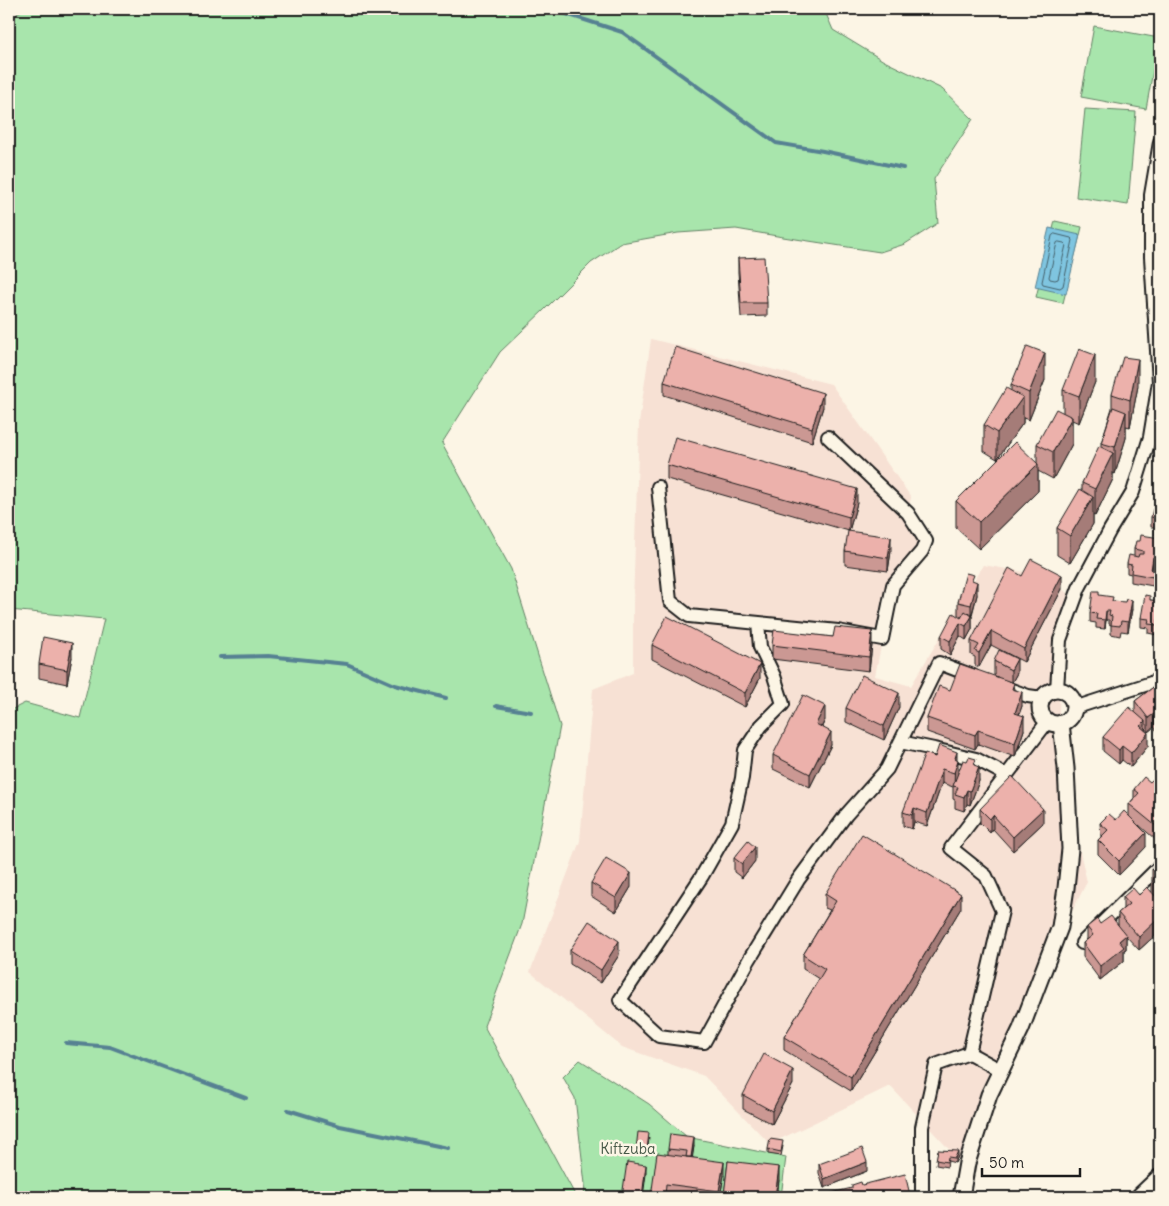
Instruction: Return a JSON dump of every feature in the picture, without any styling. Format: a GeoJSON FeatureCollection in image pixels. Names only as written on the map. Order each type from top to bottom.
{"type":"FeatureCollection","features":[{"type":"Feature","properties":{"kind":"main road"},"geometry":{"type":"LineString","coordinates":[[1142,1197],[1160,1180]]}},
{"type":"Feature","properties":{"kind":"street"},"geometry":{"type":"LineString","coordinates":[[1057,690],[1060,640],[1079,588],[1133,492],[1150,437],[1159,382],[1151,258],[1151,195],[1160,142]]}},
{"type":"Feature","properties":{"kind":"street"},"geometry":{"type":"LineString","coordinates":[[658,487],[670,601],[689,616],[838,631],[882,639],[893,585],[922,551],[926,541],[908,513],[828,437]]}},
{"type":"Feature","properties":{"kind":"street"},"geometry":{"type":"LineString","coordinates":[[758,623],[760,647],[774,676],[783,704],[761,726],[745,750],[742,778],[732,823],[702,876],[620,1000],[659,1036],[704,1042],[749,960],[798,880],[846,815],[887,769],[939,664],[982,679]]}},
{"type":"Feature","properties":{"kind":"street"},"geometry":{"type":"LineString","coordinates":[[1074,708],[1160,679]]}},
{"type":"Feature","properties":{"kind":"street"},"geometry":{"type":"LineString","coordinates":[[998,685],[1028,696],[1042,698]]}},
{"type":"Feature","properties":{"kind":"street"},"geometry":{"type":"LineString","coordinates":[[961,1197],[967,1163],[989,1095],[1022,1029],[1060,927],[1070,849],[1066,768],[1055,722],[1041,713],[1040,703],[1049,691],[1065,692],[1074,704],[1070,718],[1055,722],[1006,775],[951,848],[986,876],[1002,911],[969,1053]]}},
{"type":"Feature","properties":{"kind":"street"},"geometry":{"type":"LineString","coordinates":[[900,742],[934,748],[976,759],[1006,775]]}},
{"type":"Feature","properties":{"kind":"street"},"geometry":{"type":"LineString","coordinates":[[1082,943],[1160,866]]}},
{"type":"Feature","properties":{"kind":"street"},"geometry":{"type":"LineString","coordinates":[[922,1197],[922,1127],[936,1065],[969,1053],[1000,1070]]}},
{"type":"Feature","properties":{"kind":"shaded area"},"geometry":{"type":"Polygon","coordinates":[[[651,339],[831,384],[911,497],[908,513],[919,546],[893,585],[875,676],[911,686],[983,565],[1031,573],[1062,589],[1072,597],[1061,642],[1059,715],[1068,801],[1087,882],[981,1089],[961,1162],[890,1086],[770,1144],[704,1076],[622,1047],[530,972],[580,841],[593,689],[633,673],[633,604],[639,423],[651,339]]]}},
{"type":"Feature","properties":{"kind":"green space"},"geometry":{"type":"Polygon","coordinates":[[[23,9],[824,9],[833,30],[884,61],[942,89],[973,119],[934,179],[938,223],[905,244],[880,252],[736,229],[678,233],[621,243],[591,263],[500,352],[442,443],[511,569],[560,726],[522,924],[484,1026],[574,1193],[574,1197],[9,1197],[9,711],[25,703],[80,718],[104,619],[9,610],[9,21],[23,9]]]}},
{"type":"Feature","properties":{"kind":"green space"},"geometry":{"type":"Polygon","coordinates":[[[1094,26],[1159,38],[1146,109],[1081,97],[1094,26]]]}},
{"type":"Feature","properties":{"kind":"green space"},"geometry":{"type":"Polygon","coordinates":[[[1085,109],[1136,112],[1128,205],[1076,197],[1085,109]]]}},
{"type":"Feature","properties":{"kind":"green space"},"geometry":{"type":"Polygon","coordinates":[[[1055,221],[1082,227],[1063,303],[1036,297],[1055,221]]]}},
{"type":"Feature","properties":{"kind":"green space","name":"Kiftzuba"},"geometry":{"type":"Polygon","coordinates":[[[580,1060],[649,1104],[687,1137],[786,1157],[781,1197],[584,1197],[585,1184],[575,1098],[563,1077],[580,1060]]]}},
{"type":"Feature","properties":{"kind":"water"},"geometry":{"type":"Polygon","coordinates":[[[1049,228],[1080,235],[1066,294],[1035,287],[1049,228]]]}},
{"type":"Feature","properties":{"kind":"building"},"geometry":{"type":"Polygon","coordinates":[[[764,257],[767,303],[741,303],[738,258],[764,257]]]}},
{"type":"Feature","properties":{"kind":"building"},"geometry":{"type":"Polygon","coordinates":[[[1027,346],[1045,353],[1029,393],[1011,385],[1027,346]]]}},
{"type":"Feature","properties":{"kind":"building"},"geometry":{"type":"Polygon","coordinates":[[[675,347],[823,393],[812,428],[664,382],[675,347]]]}},
{"type":"Feature","properties":{"kind":"building"},"geometry":{"type":"Polygon","coordinates":[[[1079,349],[1095,355],[1079,396],[1063,390],[1079,349]]]}},
{"type":"Feature","properties":{"kind":"building"},"geometry":{"type":"Polygon","coordinates":[[[1123,357],[1138,359],[1130,400],[1112,394],[1123,357]]]}},
{"type":"Feature","properties":{"kind":"building"},"geometry":{"type":"Polygon","coordinates":[[[1006,388],[1023,397],[997,433],[984,425],[1006,388]]]}},
{"type":"Feature","properties":{"kind":"building"},"geometry":{"type":"Polygon","coordinates":[[[1113,407],[1126,412],[1115,447],[1101,443],[1113,407]]]}},
{"type":"Feature","properties":{"kind":"building"},"geometry":{"type":"Polygon","coordinates":[[[1056,409],[1072,417],[1053,452],[1037,444],[1056,409]]]}},
{"type":"Feature","properties":{"kind":"building"},"geometry":{"type":"Polygon","coordinates":[[[675,437],[857,489],[849,517],[667,465],[675,437]]]}},
{"type":"Feature","properties":{"kind":"building"},"geometry":{"type":"Polygon","coordinates":[[[1015,442],[1038,464],[979,522],[956,501],[1015,442]]]}},
{"type":"Feature","properties":{"kind":"building"},"geometry":{"type":"Polygon","coordinates":[[[1099,446],[1113,453],[1095,489],[1082,483],[1099,446]]]}},
{"type":"Feature","properties":{"kind":"building"},"geometry":{"type":"Polygon","coordinates":[[[1080,489],[1093,497],[1070,536],[1057,528],[1080,489]]]}},
{"type":"Feature","properties":{"kind":"building"},"geometry":{"type":"Polygon","coordinates":[[[1153,509],[1160,510],[1160,527],[1155,526],[1156,518],[1151,517],[1153,509]]]}},
{"type":"Feature","properties":{"kind":"building"},"geometry":{"type":"Polygon","coordinates":[[[848,531],[891,537],[888,558],[845,551],[848,531]]]}},
{"type":"Feature","properties":{"kind":"building"},"geometry":{"type":"Polygon","coordinates":[[[1141,535],[1160,538],[1157,558],[1153,557],[1151,570],[1154,571],[1153,577],[1131,573],[1132,565],[1127,564],[1129,555],[1138,557],[1139,554],[1143,554],[1143,551],[1134,549],[1136,541],[1140,541],[1141,535]]]}},
{"type":"Feature","properties":{"kind":"building"},"geometry":{"type":"Polygon","coordinates":[[[1031,559],[1062,575],[1024,649],[991,631],[979,653],[975,651],[979,645],[971,641],[1009,568],[1022,576],[1031,559]]]}},
{"type":"Feature","properties":{"kind":"building"},"geometry":{"type":"Polygon","coordinates":[[[966,573],[974,575],[972,580],[977,582],[971,605],[958,602],[966,573]]]}},
{"type":"Feature","properties":{"kind":"building"},"geometry":{"type":"Polygon","coordinates":[[[1093,591],[1099,591],[1099,595],[1113,597],[1112,601],[1125,602],[1126,599],[1132,600],[1128,622],[1121,621],[1120,626],[1111,625],[1112,616],[1109,615],[1110,611],[1106,611],[1105,620],[1096,619],[1097,614],[1090,613],[1093,591]]]}},
{"type":"Feature","properties":{"kind":"building"},"geometry":{"type":"Polygon","coordinates":[[[1145,595],[1150,596],[1150,600],[1160,601],[1160,616],[1157,625],[1148,624],[1149,619],[1141,618],[1145,595]]]}},
{"type":"Feature","properties":{"kind":"building"},"geometry":{"type":"Polygon","coordinates":[[[965,611],[972,616],[966,626],[960,623],[950,641],[941,636],[953,613],[961,618],[965,611]]]}},
{"type":"Feature","properties":{"kind":"building"},"geometry":{"type":"Polygon","coordinates":[[[667,616],[760,664],[745,693],[652,645],[667,616]]]}},
{"type":"Feature","properties":{"kind":"building"},"geometry":{"type":"Polygon","coordinates":[[[835,627],[872,631],[869,657],[772,645],[774,630],[833,637],[835,627]]]}},
{"type":"Feature","properties":{"kind":"building"},"geometry":{"type":"Polygon","coordinates":[[[43,637],[72,643],[67,670],[39,664],[43,637]]]}},
{"type":"Feature","properties":{"kind":"building"},"geometry":{"type":"Polygon","coordinates":[[[999,650],[1017,659],[1011,670],[994,661],[999,650]]]}},
{"type":"Feature","properties":{"kind":"building"},"geometry":{"type":"Polygon","coordinates":[[[960,664],[1014,683],[1012,689],[1022,692],[1015,713],[1024,716],[1015,743],[978,730],[975,735],[927,718],[939,686],[950,690],[960,664]]]}},
{"type":"Feature","properties":{"kind":"building"},"geometry":{"type":"Polygon","coordinates":[[[862,675],[899,693],[884,726],[846,708],[862,675]]]}},
{"type":"Feature","properties":{"kind":"building"},"geometry":{"type":"Polygon","coordinates":[[[1160,682],[1160,721],[1154,714],[1148,718],[1135,701],[1160,682]]]}},
{"type":"Feature","properties":{"kind":"building"},"geometry":{"type":"Polygon","coordinates":[[[803,695],[825,706],[816,724],[831,732],[810,774],[773,755],[803,695]]]}},
{"type":"Feature","properties":{"kind":"building"},"geometry":{"type":"Polygon","coordinates":[[[1129,707],[1145,721],[1140,726],[1148,733],[1131,753],[1122,746],[1119,750],[1103,737],[1129,707]]]}},
{"type":"Feature","properties":{"kind":"building"},"geometry":{"type":"Polygon","coordinates":[[[939,745],[957,752],[955,758],[958,760],[954,773],[942,769],[927,813],[914,808],[912,815],[903,812],[925,753],[935,757],[939,745]]]}},
{"type":"Feature","properties":{"kind":"building"},"geometry":{"type":"Polygon","coordinates":[[[969,757],[976,759],[974,765],[979,767],[970,791],[967,790],[964,797],[955,794],[958,787],[953,786],[963,760],[967,761],[969,757]]]}},
{"type":"Feature","properties":{"kind":"building"},"geometry":{"type":"Polygon","coordinates":[[[1157,775],[1160,778],[1160,821],[1156,826],[1129,804],[1139,793],[1134,789],[1144,777],[1150,782],[1157,775]]]}},
{"type":"Feature","properties":{"kind":"building"},"geometry":{"type":"Polygon","coordinates":[[[1012,776],[1043,809],[1013,837],[993,815],[990,819],[980,809],[1012,776]]]}},
{"type":"Feature","properties":{"kind":"building"},"geometry":{"type":"Polygon","coordinates":[[[1124,811],[1146,833],[1119,861],[1098,840],[1108,830],[1100,823],[1109,814],[1116,820],[1124,811]]]}},
{"type":"Feature","properties":{"kind":"building"},"geometry":{"type":"Polygon","coordinates":[[[862,834],[961,894],[851,1077],[784,1037],[825,969],[803,955],[836,901],[825,894],[862,834]]]}},
{"type":"Feature","properties":{"kind":"building"},"geometry":{"type":"Polygon","coordinates":[[[748,841],[755,847],[742,864],[734,858],[748,841]]]}},
{"type":"Feature","properties":{"kind":"building"},"geometry":{"type":"Polygon","coordinates":[[[606,858],[631,873],[616,898],[591,883],[606,858]]]}},
{"type":"Feature","properties":{"kind":"building"},"geometry":{"type":"Polygon","coordinates":[[[1160,860],[1160,889],[1152,881],[1158,874],[1152,869],[1160,860]]]}},
{"type":"Feature","properties":{"kind":"building"},"geometry":{"type":"Polygon","coordinates":[[[1147,887],[1160,901],[1158,908],[1160,910],[1160,917],[1139,937],[1118,913],[1129,904],[1123,897],[1133,888],[1139,895],[1147,887]]]}},
{"type":"Feature","properties":{"kind":"building"},"geometry":{"type":"Polygon","coordinates":[[[1111,916],[1126,935],[1119,941],[1124,947],[1100,966],[1083,943],[1093,935],[1087,927],[1097,919],[1100,924],[1111,916]]]}},
{"type":"Feature","properties":{"kind":"building"},"geometry":{"type":"Polygon","coordinates":[[[589,921],[619,941],[601,970],[570,950],[589,921]]]}},
{"type":"Feature","properties":{"kind":"building"},"geometry":{"type":"Polygon","coordinates":[[[764,1054],[793,1070],[772,1111],[743,1095],[764,1054]]]}},
{"type":"Feature","properties":{"kind":"building"},"geometry":{"type":"Polygon","coordinates":[[[638,1132],[649,1133],[647,1150],[636,1149],[638,1132]]]}},
{"type":"Feature","properties":{"kind":"building"},"geometry":{"type":"Polygon","coordinates":[[[670,1134],[694,1137],[691,1157],[686,1157],[687,1151],[668,1149],[670,1134]]]}},
{"type":"Feature","properties":{"kind":"building"},"geometry":{"type":"Polygon","coordinates":[[[770,1139],[783,1141],[781,1152],[768,1149],[770,1139]]]}},
{"type":"Feature","properties":{"kind":"building"},"geometry":{"type":"Polygon","coordinates":[[[862,1148],[867,1162],[824,1179],[819,1164],[862,1148]]]}},
{"type":"Feature","properties":{"kind":"building"},"geometry":{"type":"Polygon","coordinates":[[[938,1150],[958,1151],[955,1158],[948,1157],[947,1162],[936,1160],[938,1150]]]}},
{"type":"Feature","properties":{"kind":"building"},"geometry":{"type":"Polygon","coordinates":[[[657,1153],[724,1162],[719,1191],[666,1184],[665,1197],[651,1197],[657,1153]]]}},
{"type":"Feature","properties":{"kind":"building"},"geometry":{"type":"Polygon","coordinates":[[[728,1161],[779,1167],[775,1197],[724,1195],[728,1161]]]}},
{"type":"Feature","properties":{"kind":"building"},"geometry":{"type":"Polygon","coordinates":[[[627,1162],[646,1165],[642,1197],[622,1197],[627,1162]]]}},
{"type":"Feature","properties":{"kind":"building"},"geometry":{"type":"Polygon","coordinates":[[[905,1174],[910,1195],[900,1197],[819,1197],[852,1188],[852,1185],[861,1182],[862,1185],[905,1174]]]}},
{"type":"Feature","properties":{"kind":"waterway"},"geometry":{"type":"LineString","coordinates":[[551,9],[622,32],[776,143],[903,168]]}},
{"type":"Feature","properties":{"kind":"waterway"},"geometry":{"type":"LineString","coordinates":[[220,657],[268,656],[347,664],[395,685],[446,698]]}},
{"type":"Feature","properties":{"kind":"waterway"},"geometry":{"type":"LineString","coordinates":[[496,706],[531,712]]}},
{"type":"Feature","properties":{"kind":"waterway"},"geometry":{"type":"LineString","coordinates":[[66,1043],[110,1047],[246,1098]]}},
{"type":"Feature","properties":{"kind":"waterway"},"geometry":{"type":"LineString","coordinates":[[288,1110],[340,1126],[448,1148]]}}]}
